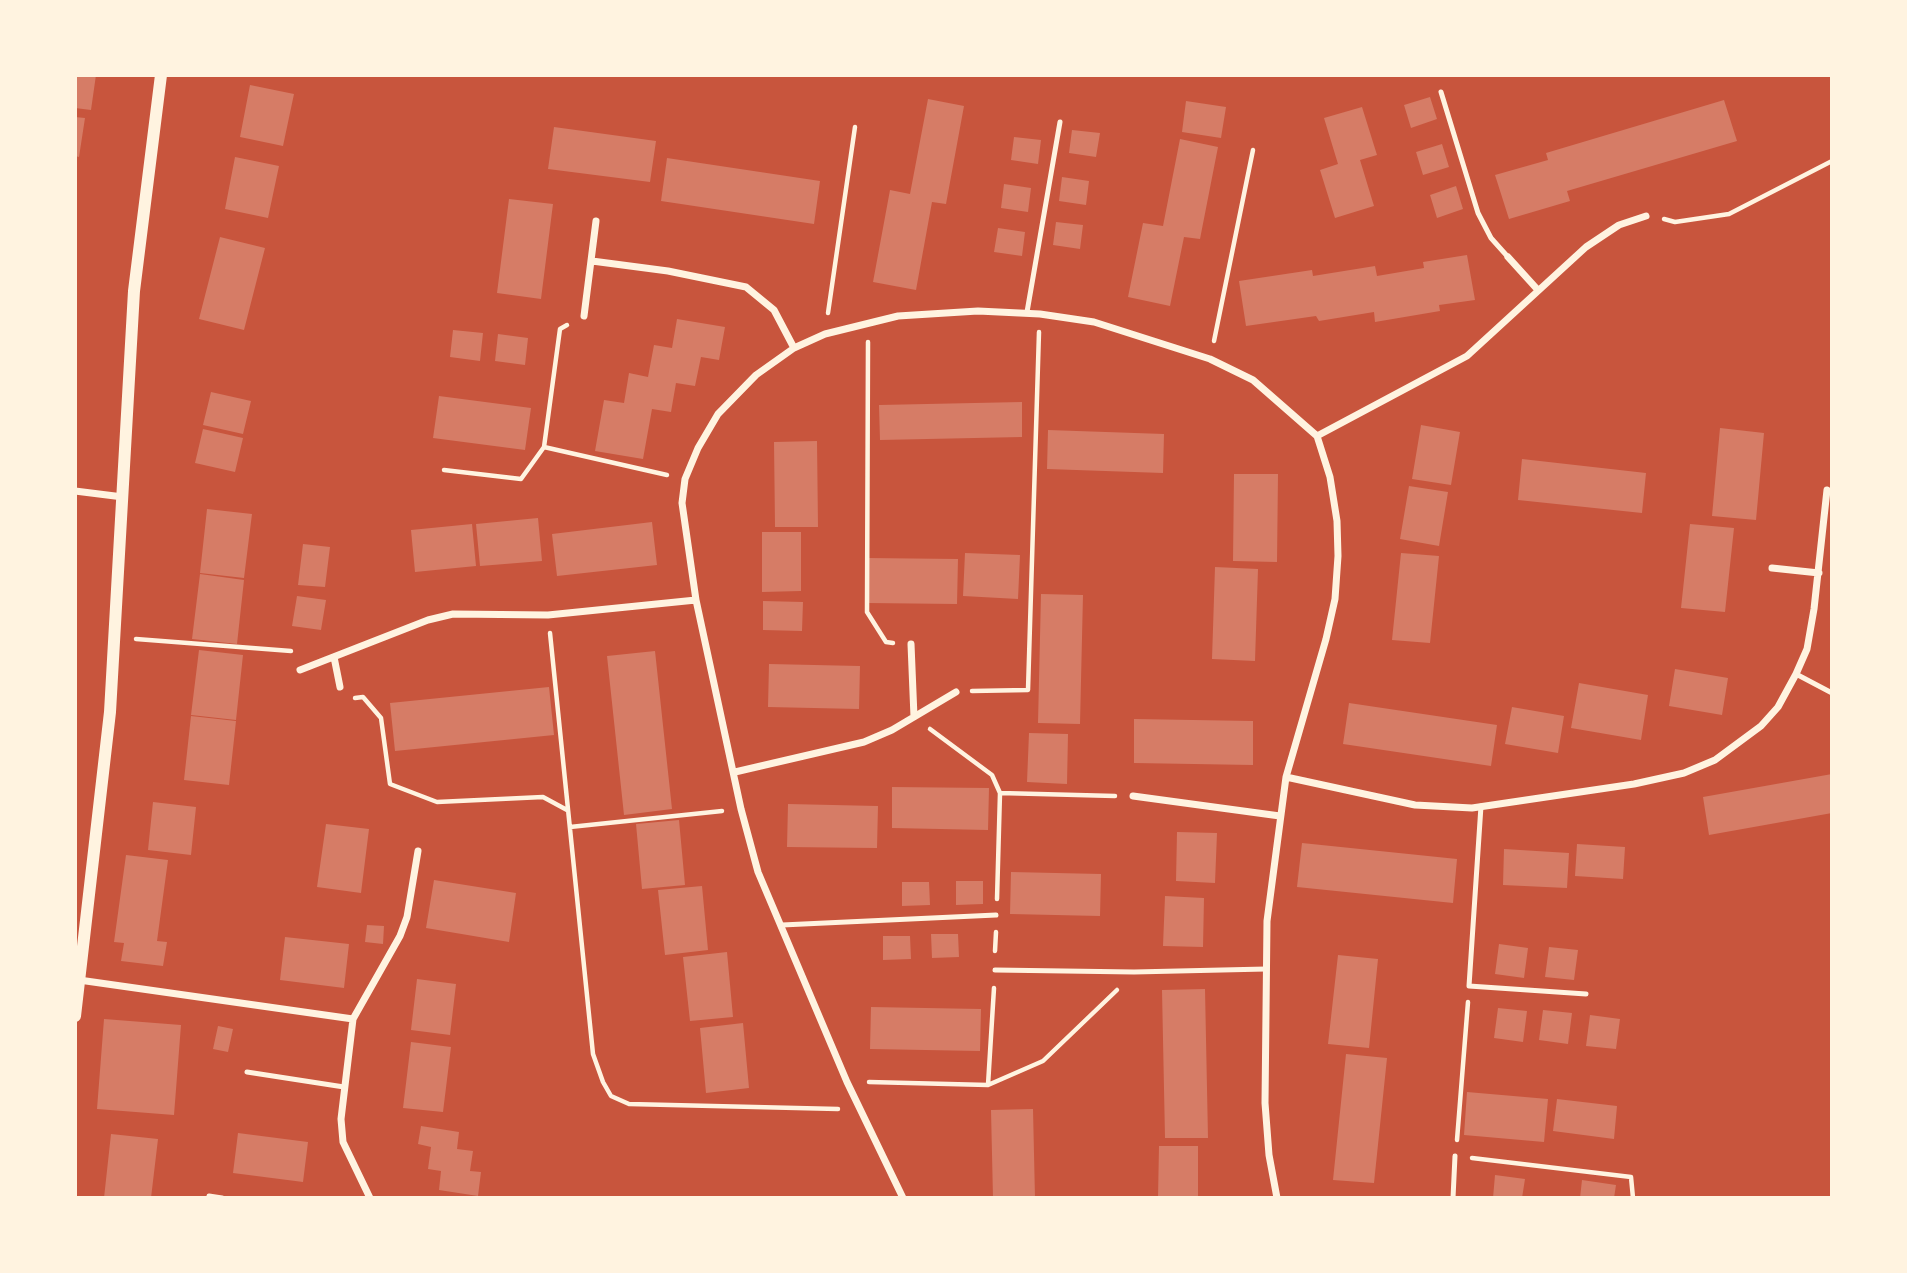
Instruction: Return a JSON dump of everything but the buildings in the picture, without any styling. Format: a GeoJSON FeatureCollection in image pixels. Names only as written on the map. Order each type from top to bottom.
{"type":"FeatureCollection","features":[{"type":"Feature","properties":{"kind":"street"},"geometry":{"type":"LineString","coordinates":[[75,1016],[101,812],[124,497],[134,291],[160,75]]}},
{"type":"Feature","properties":{"kind":"street"},"geometry":{"type":"LineString","coordinates":[[1317,436],[1467,356],[1537,289],[1604,234],[1633,219],[1646,216]]}},
{"type":"Feature","properties":{"kind":"street"},"geometry":{"type":"LineString","coordinates":[[584,316],[597,221]]}},
{"type":"Feature","properties":{"kind":"street"},"geometry":{"type":"LineString","coordinates":[[1508,257],[1537,289]]}},
{"type":"Feature","properties":{"kind":"street"},"geometry":{"type":"LineString","coordinates":[[592,261],[668,271],[746,287],[774,310],[794,348]]}},
{"type":"Feature","properties":{"kind":"street"},"geometry":{"type":"LineString","coordinates":[[903,1198],[847,1082],[758,872],[741,809],[696,600],[682,503],[685,479],[698,448],[718,414],[756,375],[794,348],[825,334],[868,323],[937,312],[1027,312],[1094,321],[1210,359],[1253,380],[1317,436],[1330,477],[1337,521],[1335,598],[1286,777],[1267,922],[1265,1103],[1269,1155],[1277,1198]]}},
{"type":"Feature","properties":{"kind":"street"},"geometry":{"type":"LineString","coordinates":[[1286,777],[1415,805],[1481,806],[1634,783],[1694,769],[1714,760],[1761,726],[1778,706],[1797,674],[1807,649],[1819,573],[1827,491]]}},
{"type":"Feature","properties":{"kind":"street"},"geometry":{"type":"LineString","coordinates":[[75,492],[124,497]]}},
{"type":"Feature","properties":{"kind":"street"},"geometry":{"type":"LineString","coordinates":[[1772,568],[1819,573]]}},
{"type":"Feature","properties":{"kind":"street"},"geometry":{"type":"LineString","coordinates":[[300,670],[428,620],[453,614],[548,615],[696,600]]}},
{"type":"Feature","properties":{"kind":"street"},"geometry":{"type":"LineString","coordinates":[[911,645],[914,717]]}},
{"type":"Feature","properties":{"kind":"street"},"geometry":{"type":"LineString","coordinates":[[334,657],[340,687]]}},
{"type":"Feature","properties":{"kind":"street"},"geometry":{"type":"LineString","coordinates":[[735,772],[864,742],[956,692]]}},
{"type":"Feature","properties":{"kind":"street"},"geometry":{"type":"LineString","coordinates":[[1133,796],[1280,816]]}},
{"type":"Feature","properties":{"kind":"street"},"geometry":{"type":"LineString","coordinates":[[370,1198],[343,1142],[341,1119],[353,1019],[400,936],[407,917],[418,851]]}},
{"type":"Feature","properties":{"kind":"street"},"geometry":{"type":"LineString","coordinates":[[78,988],[353,1019]]}},
{"type":"Feature","properties":{"kind":"lane"},"geometry":{"type":"LineString","coordinates":[[1441,92],[1478,213],[1491,238],[1508,257]]}},
{"type":"Feature","properties":{"kind":"lane"},"geometry":{"type":"LineString","coordinates":[[1027,312],[1060,122]]}},
{"type":"Feature","properties":{"kind":"lane"},"geometry":{"type":"LineString","coordinates":[[1797,674],[1832,693]]}},
{"type":"Feature","properties":{"kind":"lane"},"geometry":{"type":"LineString","coordinates":[[1481,806],[1469,986],[1586,994]]}},
{"type":"Feature","properties":{"kind":"lane"},"geometry":{"type":"LineString","coordinates":[[782,925],[996,915]]}},
{"type":"Feature","properties":{"kind":"lane"},"geometry":{"type":"LineString","coordinates":[[995,970],[1134,972],[1266,969]]}},
{"type":"Feature","properties":{"kind":"lane"},"geometry":{"type":"LineString","coordinates":[[247,1072],[344,1087]]}},
{"type":"Feature","properties":{"kind":"lane"},"geometry":{"type":"LineString","coordinates":[[1453,1198],[1455,1156]]}},
{"type":"Feature","properties":{"kind":"lane"},"geometry":{"type":"LineString","coordinates":[[209,1196],[222,1198]]}},
{"type":"Feature","properties":{"kind":"path"},"geometry":{"type":"LineString","coordinates":[[825,334],[855,127]]}},
{"type":"Feature","properties":{"kind":"path"},"geometry":{"type":"LineString","coordinates":[[1210,359],[1253,150]]}},
{"type":"Feature","properties":{"kind":"path"},"geometry":{"type":"LineString","coordinates":[[1646,216],[1675,222],[1729,214],[1832,161]]}},
{"type":"Feature","properties":{"kind":"path"},"geometry":{"type":"LineString","coordinates":[[956,692],[1028,691],[1040,313]]}},
{"type":"Feature","properties":{"kind":"path"},"geometry":{"type":"LineString","coordinates":[[444,470],[521,479],[544,447],[560,329],[584,316]]}},
{"type":"Feature","properties":{"kind":"path"},"geometry":{"type":"LineString","coordinates":[[868,323],[867,612],[886,642],[911,645]]}},
{"type":"Feature","properties":{"kind":"path"},"geometry":{"type":"LineString","coordinates":[[544,447],[685,479]]}},
{"type":"Feature","properties":{"kind":"path"},"geometry":{"type":"LineString","coordinates":[[548,615],[593,1054],[596,1068],[611,1096],[621,1102],[646,1105],[861,1110]]}},
{"type":"Feature","properties":{"kind":"path"},"geometry":{"type":"LineString","coordinates":[[114,638],[292,651]]}},
{"type":"Feature","properties":{"kind":"path"},"geometry":{"type":"LineString","coordinates":[[363,697],[381,718],[390,783],[437,802],[543,797],[568,810]]}},
{"type":"Feature","properties":{"kind":"path"},"geometry":{"type":"LineString","coordinates":[[914,717],[992,775],[999,793],[995,970],[988,1085]]}},
{"type":"Feature","properties":{"kind":"path"},"geometry":{"type":"LineString","coordinates":[[999,793],[1133,796]]}},
{"type":"Feature","properties":{"kind":"path"},"geometry":{"type":"LineString","coordinates":[[570,827],[741,809]]}},
{"type":"Feature","properties":{"kind":"path"},"geometry":{"type":"LineString","coordinates":[[847,1082],[988,1085],[1043,1060],[1134,972]]}},
{"type":"Feature","properties":{"kind":"path"},"geometry":{"type":"LineString","coordinates":[[1469,986],[1455,1156],[1631,1177],[1633,1198]]}}]}
